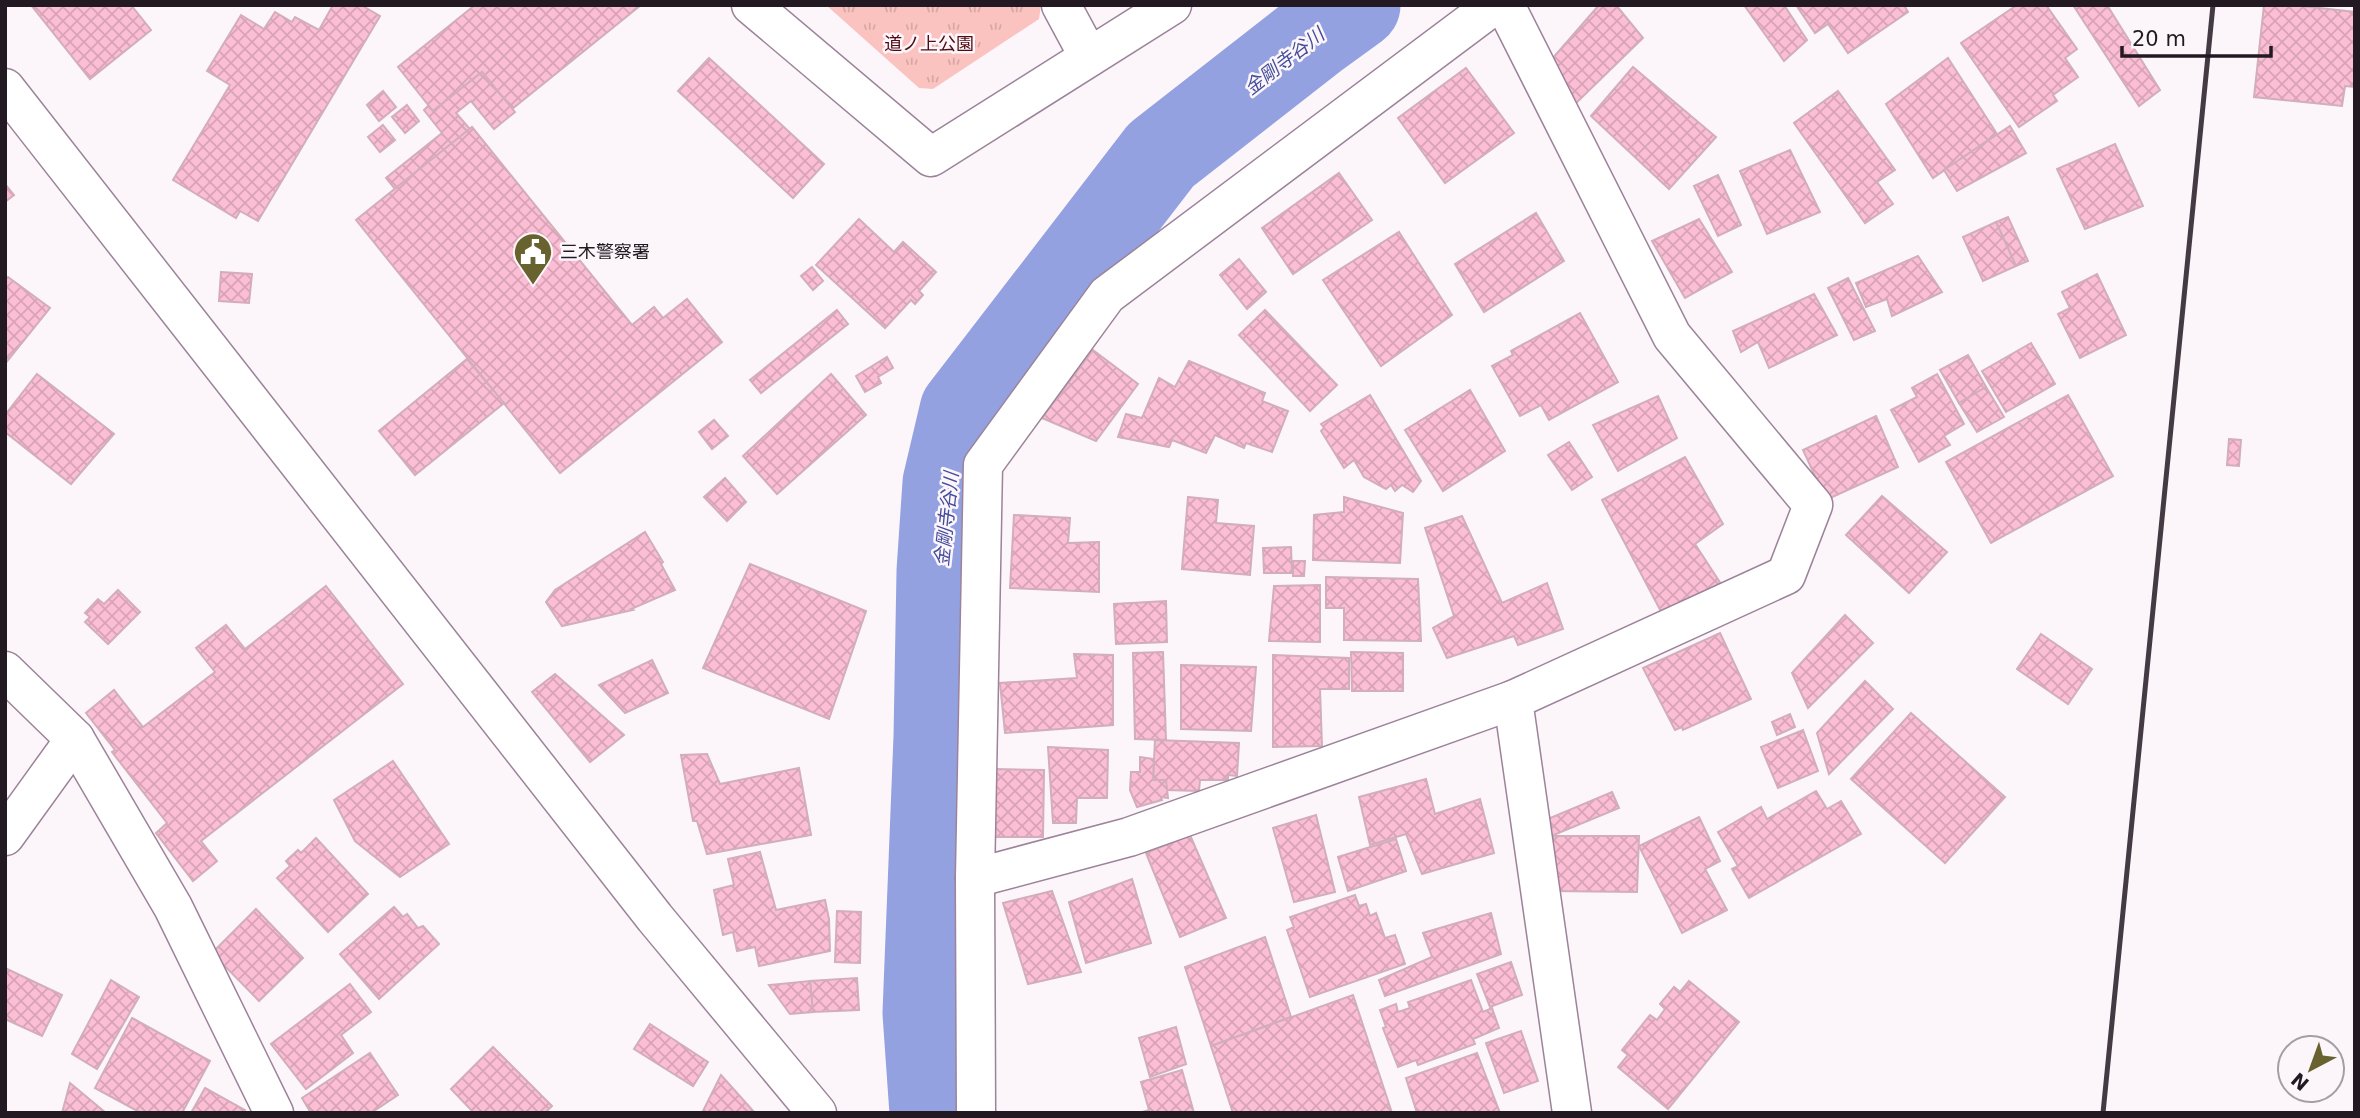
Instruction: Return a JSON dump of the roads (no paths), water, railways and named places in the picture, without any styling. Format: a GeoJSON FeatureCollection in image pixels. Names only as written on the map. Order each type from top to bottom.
{"type":"FeatureCollection","features":[{"type":"Feature","properties":{"kind":"street"},"geometry":{"type":"LineString","coordinates":[[751,5],[931,157],[1172,5]]}},
{"type":"Feature","properties":{"kind":"street"},"geometry":{"type":"LineString","coordinates":[[1061,5],[1089,57]]}},
{"type":"Feature","properties":{"kind":"street"},"geometry":{"type":"LineString","coordinates":[[976,1113],[975,878],[983,465],[1107,295],[1494,5]]}},
{"type":"Feature","properties":{"kind":"street"},"geometry":{"type":"LineString","coordinates":[[975,878],[1129,837],[1513,701],[1786,575],[1813,505],[1672,336],[1505,5]]}},
{"type":"Feature","properties":{"kind":"street"},"geometry":{"type":"LineString","coordinates":[[5,88],[655,919],[817,1113]]}},
{"type":"Feature","properties":{"kind":"street"},"geometry":{"type":"LineString","coordinates":[[5,671],[75,739],[173,907],[274,1113]]}},
{"type":"Feature","properties":{"kind":"street"},"geometry":{"type":"LineString","coordinates":[[1513,701],[1572,1113]]}},
{"type":"Feature","properties":{"kind":"street"},"geometry":{"type":"LineString","coordinates":[[5,836],[75,739]]}},
{"type":"Feature","properties":{"kind":"waterway","name":"金剛寺谷川"},"geometry":{"type":"LineString","coordinates":[[934,1113],[927,1013],[938,737],[941,571],[947,483],[964,411],[1161,155],[1356,5]]}},
{"type":"Feature","properties":{"kind":"railway"},"geometry":{"type":"LineString","coordinates":[[2103,1113],[2213,5]]}},
{"type":"Feature","properties":{"kind":"place","name":"三木警察署"},"geometry":{"type":"Point","coordinates":[533,286]}},
{"type":"Feature","properties":{"kind":"park label","name":"道ノ上公園"},"geometry":{"type":"Point","coordinates":[929,44]}}]}
